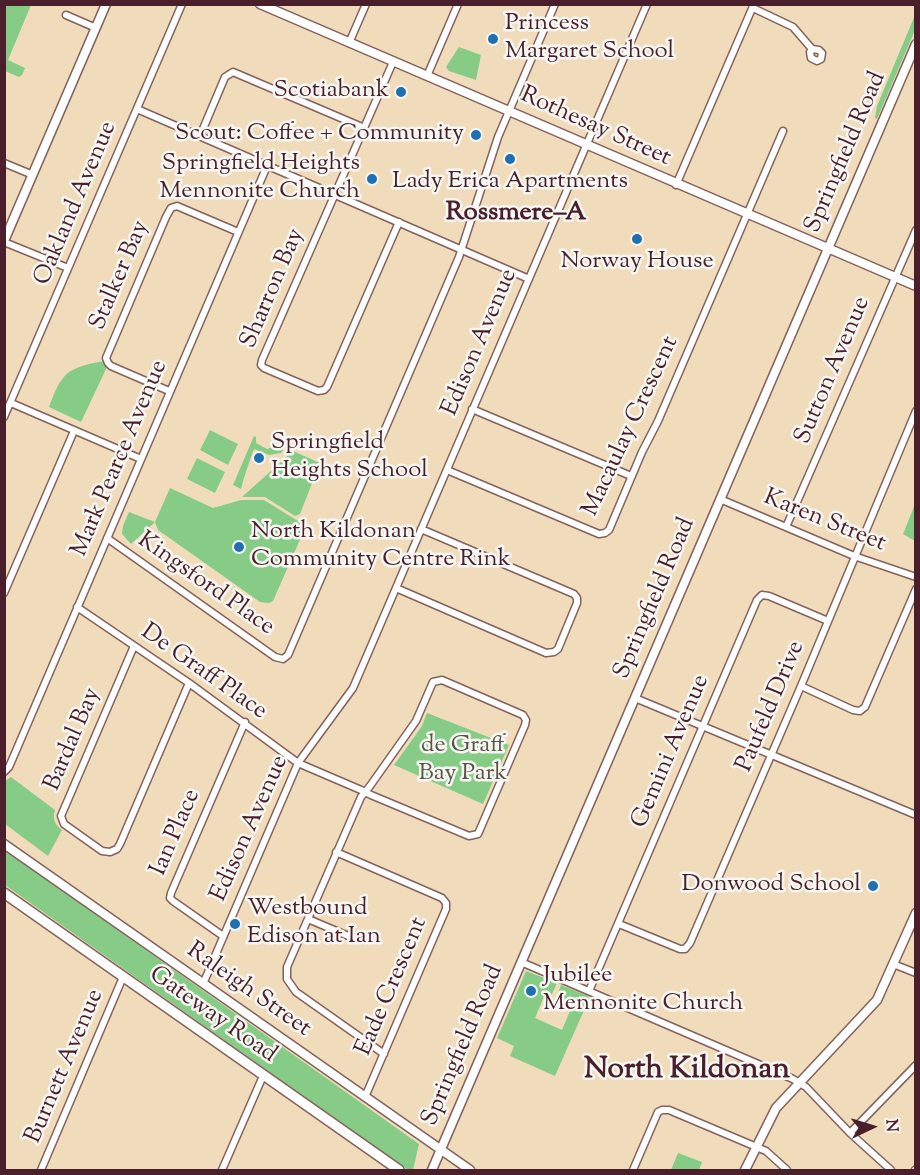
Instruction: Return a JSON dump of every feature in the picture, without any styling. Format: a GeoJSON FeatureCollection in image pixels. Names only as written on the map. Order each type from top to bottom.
{"type":"FeatureCollection","features":[{"type":"Feature","properties":{"kind":"main road","name":"Gateway Road"},"geometry":{"type":"LineString","coordinates":[[4,893],[399,1170]]}},
{"type":"Feature","properties":{"kind":"street"},"geometry":{"type":"LineString","coordinates":[[68,268],[4,242],[106,4]]}},
{"type":"Feature","properties":{"kind":"street","name":"Oakland Avenue"},"geometry":{"type":"LineString","coordinates":[[4,417],[182,4]]}},
{"type":"Feature","properties":{"kind":"street","name":"Rothesay Street"},"geometry":{"type":"LineString","coordinates":[[260,4],[270,6],[349,43],[586,146],[915,286]]}},
{"type":"Feature","properties":{"kind":"street"},"geometry":{"type":"LineString","coordinates":[[349,43],[366,4]]}},
{"type":"Feature","properties":{"kind":"street"},"geometry":{"type":"LineString","coordinates":[[427,76],[458,4]]}},
{"type":"Feature","properties":{"kind":"street"},"geometry":{"type":"LineString","coordinates":[[462,250],[495,145],[555,4]]}},
{"type":"Feature","properties":{"kind":"street","name":"Edison Avenue"},"geometry":{"type":"LineString","coordinates":[[203,984],[298,763],[353,688],[647,4]]}},
{"type":"Feature","properties":{"kind":"street"},"geometry":{"type":"LineString","coordinates":[[676,185],[753,6],[793,27],[812,49]]}},
{"type":"Feature","properties":{"kind":"street"},"geometry":{"type":"LineString","coordinates":[[66,15],[96,28]]}},
{"type":"Feature","properties":{"kind":"street","name":"Springfield Road"},"geometry":{"type":"LineString","coordinates":[[432,1170],[915,44]]}},
{"type":"Feature","properties":{"kind":"street","name":"Sharron Bay"},"geometry":{"type":"LineString","coordinates":[[393,62],[362,127],[262,360],[261,365],[264,368],[318,391],[327,387],[399,222]]}},
{"type":"Feature","properties":{"kind":"street"},"geometry":{"type":"LineString","coordinates":[[200,136],[225,77],[233,72],[362,127]]}},
{"type":"Feature","properties":{"kind":"street"},"geometry":{"type":"LineString","coordinates":[[137,109],[529,279]]}},
{"type":"Feature","properties":{"kind":"street","name":"Macaulay Crescent"},"geometry":{"type":"LineString","coordinates":[[447,470],[600,534],[609,530],[783,131]]}},
{"type":"Feature","properties":{"kind":"street"},"geometry":{"type":"LineString","coordinates":[[4,163],[33,175]]}},
{"type":"Feature","properties":{"kind":"street","name":"Mark Pearce Avenue"},"geometry":{"type":"LineString","coordinates":[[7,770],[267,166]]}},
{"type":"Feature","properties":{"kind":"street","name":"Stalker Bay"},"geometry":{"type":"LineString","coordinates":[[169,391],[111,366],[106,358],[166,217],[171,208],[177,206],[238,232]]}},
{"type":"Feature","properties":{"kind":"street","name":"Sutton Avenue"},"geometry":{"type":"LineString","coordinates":[[786,527],[915,230]]}},
{"type":"Feature","properties":{"kind":"street","name":"Kingsford Place"},"geometry":{"type":"LineString","coordinates":[[107,538],[275,657],[283,658],[290,653],[462,250]]}},
{"type":"Feature","properties":{"kind":"street"},"geometry":{"type":"LineString","coordinates":[[11,403],[141,459]]}},
{"type":"Feature","properties":{"kind":"street"},"geometry":{"type":"LineString","coordinates":[[472,410],[631,476]]}},
{"type":"Feature","properties":{"kind":"street","name":"Paufeld Drive"},"geometry":{"type":"LineString","coordinates":[[619,924],[677,948],[685,949],[688,946],[801,686],[915,411]]}},
{"type":"Feature","properties":{"kind":"street"},"geometry":{"type":"LineString","coordinates":[[4,593],[74,431]]}},
{"type":"Feature","properties":{"kind":"street","name":"Karen Street"},"geometry":{"type":"LineString","coordinates":[[720,499],[854,555],[915,577]]}},
{"type":"Feature","properties":{"kind":"street"},"geometry":{"type":"LineString","coordinates":[[396,588],[546,653],[558,649],[577,603],[574,594],[421,529]]}},
{"type":"Feature","properties":{"kind":"street"},"geometry":{"type":"LineString","coordinates":[[801,686],[853,710],[860,711],[865,707],[915,589]]}},
{"type":"Feature","properties":{"kind":"street","name":"Gemini Avenue"},"geometry":{"type":"LineString","coordinates":[[589,991],[757,600],[762,595],[769,596],[828,621]]}},
{"type":"Feature","properties":{"kind":"street","name":"De Graff Place"},"geometry":{"type":"LineString","coordinates":[[77,607],[245,722],[298,763],[365,792],[469,836],[478,834],[526,720],[523,715],[442,680],[433,682],[416,721],[365,792]]}},
{"type":"Feature","properties":{"kind":"street","name":"Bardal Bay"},"geometry":{"type":"LineString","coordinates":[[134,646],[61,816],[64,824],[102,851],[110,852],[117,849],[120,844],[189,683]]}},
{"type":"Feature","properties":{"kind":"street"},"geometry":{"type":"LineString","coordinates":[[635,698],[915,815]]}},
{"type":"Feature","properties":{"kind":"street","name":"Ian Place"},"geometry":{"type":"LineString","coordinates":[[223,936],[170,898],[245,722]]}},
{"type":"Feature","properties":{"kind":"street"},"geometry":{"type":"LineString","coordinates":[[365,792],[336,852],[286,973],[290,986],[384,1054]]}},
{"type":"Feature","properties":{"kind":"street","name":"Raleigh Street"},"geometry":{"type":"LineString","coordinates":[[4,844],[470,1170]]}},
{"type":"Feature","properties":{"kind":"street","name":"Eade Crescent"},"geometry":{"type":"LineString","coordinates":[[336,852],[442,898],[446,903],[446,909],[365,1096]]}},
{"type":"Feature","properties":{"kind":"street"},"geometry":{"type":"LineString","coordinates":[[745,1170],[776,1108],[872,1008],[880,996],[915,913]]}},
{"type":"Feature","properties":{"kind":"street"},"geometry":{"type":"LineString","coordinates":[[308,919],[353,938]]}},
{"type":"Feature","properties":{"kind":"street"},"geometry":{"type":"LineString","coordinates":[[521,962],[799,1083],[806,1087],[891,1170]]}},
{"type":"Feature","properties":{"kind":"street"},"geometry":{"type":"LineString","coordinates":[[894,964],[915,974]]}},
{"type":"Feature","properties":{"kind":"street","name":"Burnett Avenue"},"geometry":{"type":"LineString","coordinates":[[41,1170],[123,977]]}},
{"type":"Feature","properties":{"kind":"street"},"geometry":{"type":"LineString","coordinates":[[850,1132],[915,1065]]}},
{"type":"Feature","properties":{"kind":"street"},"geometry":{"type":"LineString","coordinates":[[222,1170],[263,1076]]}},
{"type":"Feature","properties":{"kind":"street"},"geometry":{"type":"LineString","coordinates":[[633,1170],[658,1112],[662,1110],[669,1110],[766,1150],[787,1170]]}},
{"type":"Feature","properties":{"kind":"green space"},"geometry":{"type":"Polygon","coordinates":[[[4,5],[31,5],[8,60],[25,68],[19,77],[5,71],[4,5]]]}},
{"type":"Feature","properties":{"kind":"green space"},"geometry":{"type":"Polygon","coordinates":[[[915,15],[915,30],[877,119],[875,118],[877,106],[915,15]]]}},
{"type":"Feature","properties":{"kind":"green space"},"geometry":{"type":"Polygon","coordinates":[[[459,47],[481,55],[476,80],[449,71],[446,67],[459,47]]]}},
{"type":"Feature","properties":{"kind":"green space"},"geometry":{"type":"Polygon","coordinates":[[[104,361],[107,367],[81,422],[49,407],[58,386],[67,374],[82,366],[104,361]]]}},
{"type":"Feature","properties":{"kind":"green space"},"geometry":{"type":"Polygon","coordinates":[[[210,430],[238,444],[228,465],[200,450],[210,430]]]}},
{"type":"Feature","properties":{"kind":"green space"},"geometry":{"type":"Polygon","coordinates":[[[254,436],[256,443],[267,449],[273,447],[283,450],[281,453],[269,455],[254,449],[241,489],[233,485],[254,436]]]}},
{"type":"Feature","properties":{"kind":"green space"},"geometry":{"type":"Polygon","coordinates":[[[293,451],[320,463],[300,514],[295,516],[265,497],[242,497],[293,451]]]}},
{"type":"Feature","properties":{"kind":"green space"},"geometry":{"type":"Polygon","coordinates":[[[197,458],[225,472],[215,493],[187,479],[197,458]]]}},
{"type":"Feature","properties":{"kind":"green space","name":"North Kildonan Community Centre Rink"},"geometry":{"type":"Polygon","coordinates":[[[170,488],[213,508],[241,500],[264,500],[306,526],[273,601],[260,602],[158,530],[155,522],[170,488]]]}},
{"type":"Feature","properties":{"kind":"green space"},"geometry":{"type":"Polygon","coordinates":[[[915,504],[915,541],[903,534],[915,504]]]}},
{"type":"Feature","properties":{"kind":"green space"},"geometry":{"type":"Polygon","coordinates":[[[129,512],[155,522],[131,544],[122,534],[129,512]]]}},
{"type":"Feature","properties":{"kind":"green space","name":"de Graff Bay Park"},"geometry":{"type":"Polygon","coordinates":[[[427,713],[509,745],[483,804],[394,765],[422,726],[427,713]]]}},
{"type":"Feature","properties":{"kind":"green space"},"geometry":{"type":"Polygon","coordinates":[[[11,777],[55,810],[55,822],[62,830],[48,856],[5,824],[5,781],[11,777]]]}},
{"type":"Feature","properties":{"kind":"green space"},"geometry":{"type":"Polygon","coordinates":[[[5,850],[419,1144],[413,1170],[408,1170],[5,885],[5,850]]]}},
{"type":"Feature","properties":{"kind":"green space"},"geometry":{"type":"Polygon","coordinates":[[[526,971],[557,983],[552,994],[546,992],[535,1018],[562,1030],[573,1004],[557,996],[561,985],[588,996],[589,999],[555,1076],[510,1056],[514,1046],[497,1038],[526,971]]]}},
{"type":"Feature","properties":{"kind":"green space"},"geometry":{"type":"Polygon","coordinates":[[[678,1153],[702,1162],[699,1170],[671,1170],[678,1153]]]}},
{"type":"Feature","properties":{"kind":"place","name":"Princess Margaret School"},"geometry":{"type":"Point","coordinates":[493,39]}},
{"type":"Feature","properties":{"kind":"place","name":"Scotiabank"},"geometry":{"type":"Point","coordinates":[401,92]}},
{"type":"Feature","properties":{"kind":"place","name":"Scout: Coffee + Community"},"geometry":{"type":"Point","coordinates":[476,135]}},
{"type":"Feature","properties":{"kind":"place","name":"Lady Erica Apartments"},"geometry":{"type":"Point","coordinates":[510,159]}},
{"type":"Feature","properties":{"kind":"place","name":"Springfield Heights Mennonite Church"},"geometry":{"type":"Point","coordinates":[372,179]}},
{"type":"Feature","properties":{"kind":"place","name":"Norway House"},"geometry":{"type":"Point","coordinates":[637,239]}},
{"type":"Feature","properties":{"kind":"place","name":"Springfield Heights School"},"geometry":{"type":"Point","coordinates":[259,458]}},
{"type":"Feature","properties":{"kind":"place","name":"North Kildonan Community Centre Rink"},"geometry":{"type":"Point","coordinates":[239,547]}},
{"type":"Feature","properties":{"kind":"place","name":"Donwood School"},"geometry":{"type":"Point","coordinates":[873,886]}},
{"type":"Feature","properties":{"kind":"place","name":"Westbound Edison at Ian"},"geometry":{"type":"Point","coordinates":[235,924]}},
{"type":"Feature","properties":{"kind":"place","name":"Jubilee Mennonite Church"},"geometry":{"type":"Point","coordinates":[531,991]}},
{"type":"Feature","properties":{"kind":"district","name":"Rossmere–A"},"geometry":{"type":"Point","coordinates":[516,215]}},
{"type":"Feature","properties":{"kind":"district","name":"North Kildonan"},"geometry":{"type":"Point","coordinates":[687,1072]}}]}
